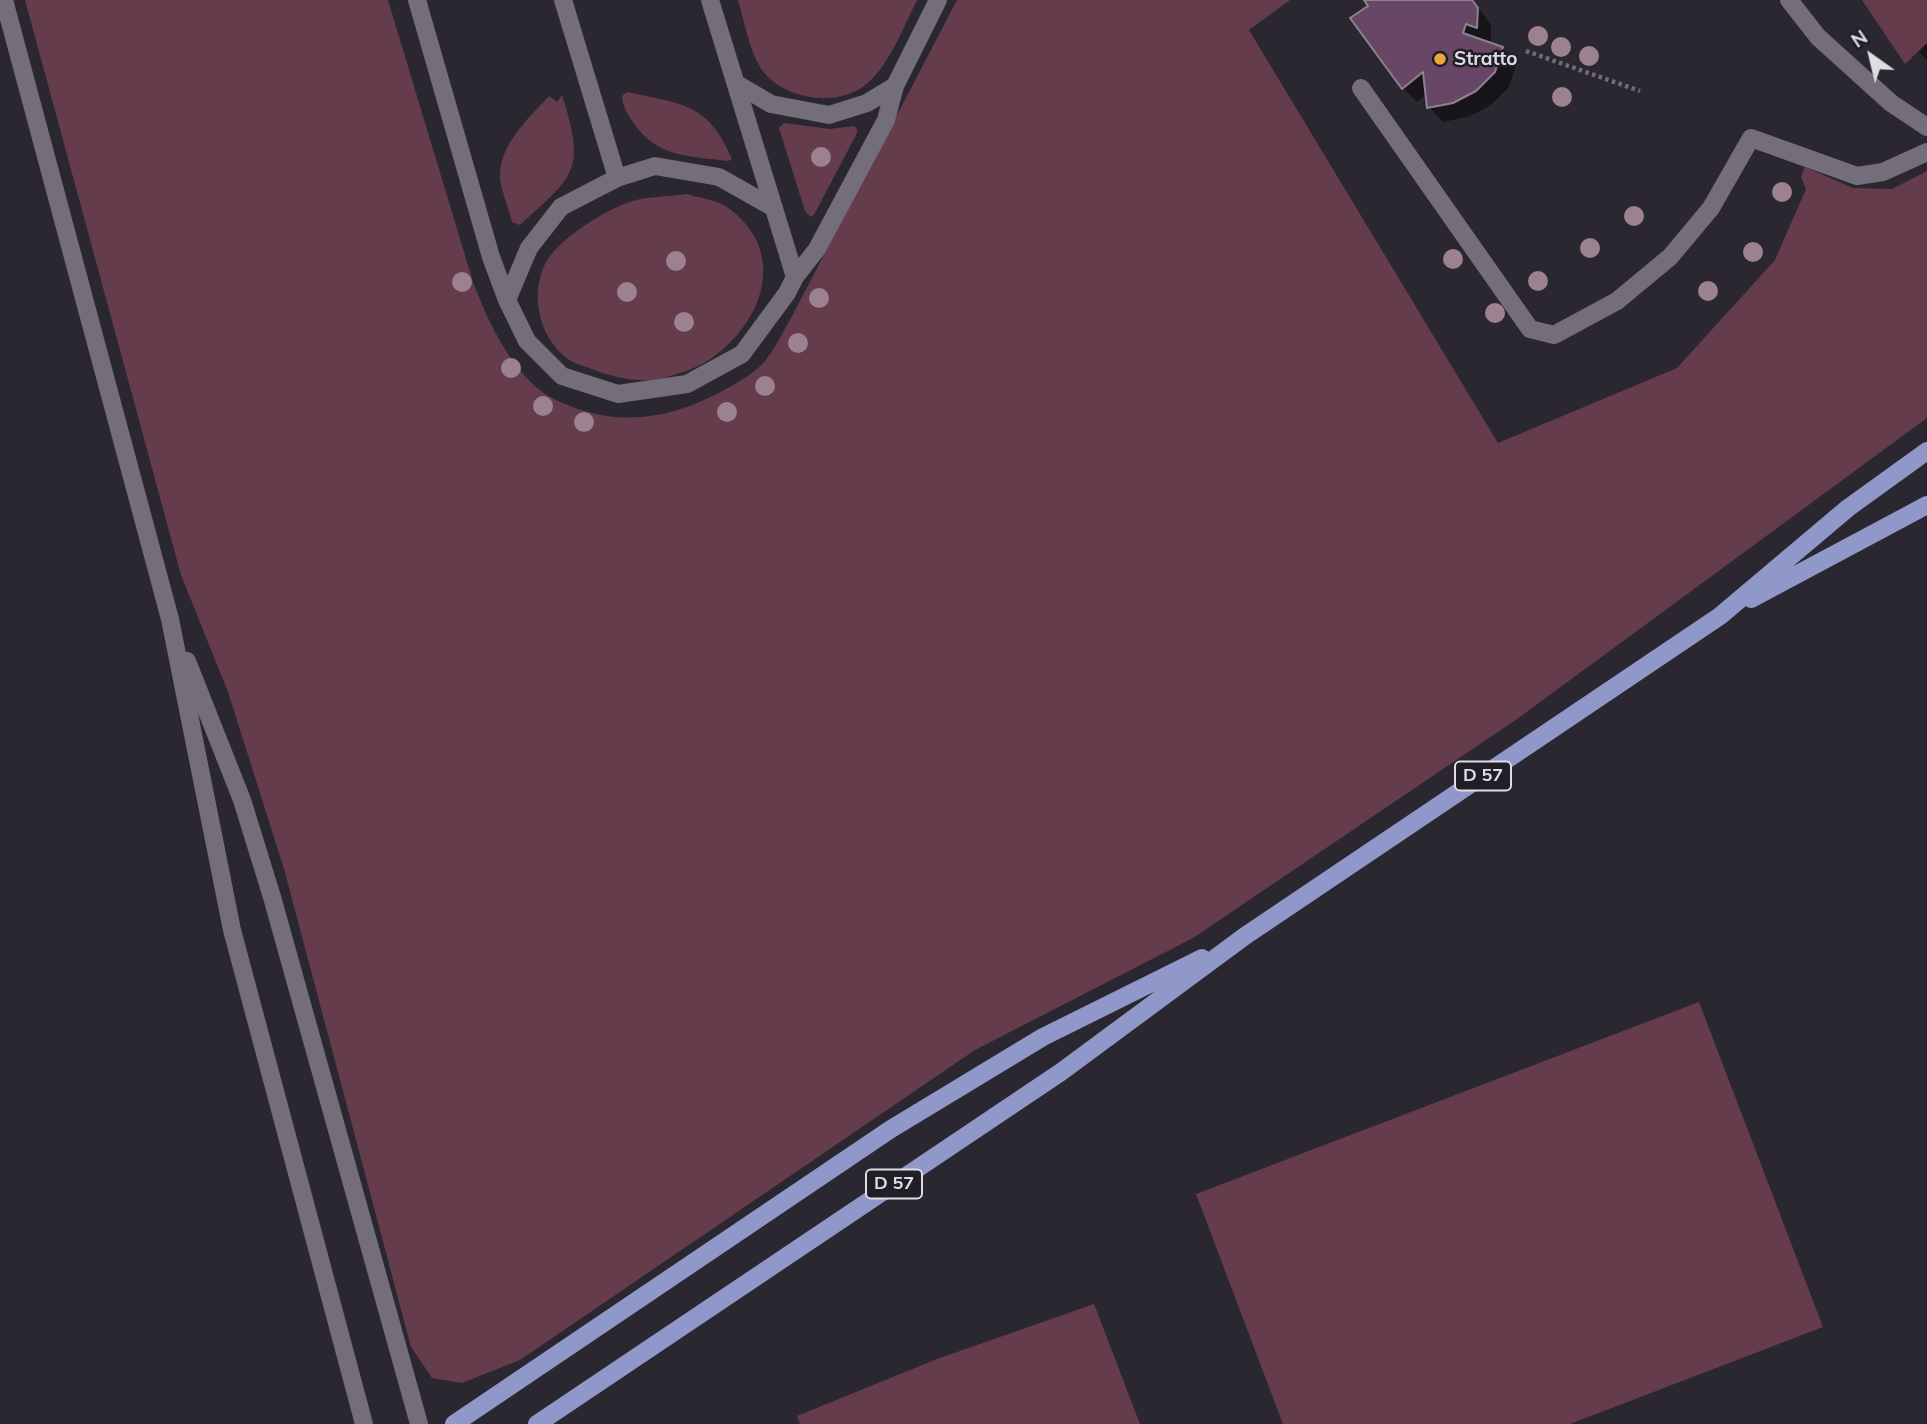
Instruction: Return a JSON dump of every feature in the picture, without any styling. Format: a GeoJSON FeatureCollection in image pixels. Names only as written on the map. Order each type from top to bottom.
{"type":"FeatureCollection","features":[{"type":"Feature","properties":{"kind":"main road","name":"D 57"},"geometry":{"type":"LineString","coordinates":[[537,1424],[1061,1072],[1245,936],[1720,615],[1848,508],[1927,452]]}},
{"type":"Feature","properties":{"kind":"main road","name":"D 57"},"geometry":{"type":"LineString","coordinates":[[1720,615],[1927,505]]}},
{"type":"Feature","properties":{"kind":"main road","name":"D 57"},"geometry":{"type":"LineString","coordinates":[[454,1424],[891,1129],[1043,1037],[1245,936]]}},
{"type":"Feature","properties":{"kind":"street"},"geometry":{"type":"LineString","coordinates":[[4,0],[170,619],[232,930],[364,1424]]}},
{"type":"Feature","properties":{"kind":"street"},"geometry":{"type":"LineString","coordinates":[[417,0],[491,257],[527,341],[562,376],[618,394],[687,384],[742,354],[817,248],[886,120],[895,86],[939,0]]}},
{"type":"Feature","properties":{"kind":"street"},"geometry":{"type":"LineString","coordinates":[[563,0],[617,178]]}},
{"type":"Feature","properties":{"kind":"street"},"geometry":{"type":"LineString","coordinates":[[710,0],[795,276]]}},
{"type":"Feature","properties":{"kind":"street"},"geometry":{"type":"LineString","coordinates":[[1789,0],[1818,37],[1891,103],[1927,127]]}},
{"type":"Feature","properties":{"kind":"street"},"geometry":{"type":"LineString","coordinates":[[737,84],[771,104],[829,115],[867,103],[895,86]]}},
{"type":"Feature","properties":{"kind":"street"},"geometry":{"type":"LineString","coordinates":[[1361,88],[1530,329],[1554,335],[1617,300],[1670,257],[1711,208],[1751,138],[1857,176],[1883,172],[1927,152]]}},
{"type":"Feature","properties":{"kind":"street"},"geometry":{"type":"LineString","coordinates":[[508,300],[529,248],[561,207],[617,178],[655,166],[719,177],[774,208]]}},
{"type":"Feature","properties":{"kind":"street"},"geometry":{"type":"LineString","coordinates":[[170,619],[242,800],[272,897],[419,1424]]}},
{"type":"Feature","properties":{"kind":"path"},"geometry":{"type":"LineString","coordinates":[[1526,51],[1640,91]]}},
{"type":"Feature","properties":{"kind":"shaded area"},"geometry":{"type":"Polygon","coordinates":[[[25,0],[388,0],[473,282],[491,325],[515,364],[536,387],[561,402],[598,414],[636,417],[672,412],[726,389],[752,373],[765,361],[790,320],[957,0],[1290,0],[1249,30],[1498,443],[1677,368],[1775,260],[1806,189],[1801,177],[1805,167],[1853,188],[1892,189],[1927,171],[1927,418],[1517,719],[1193,938],[975,1050],[520,1360],[462,1383],[432,1378],[411,1347],[284,869],[228,692],[181,575],[25,0]]]}},
{"type":"Feature","properties":{"kind":"shaded area"},"geometry":{"type":"Polygon","coordinates":[[[738,0],[917,0],[892,52],[872,79],[848,94],[819,98],[790,91],[777,84],[760,68],[738,0]]]}},
{"type":"Feature","properties":{"kind":"shaded area"},"geometry":{"type":"Polygon","coordinates":[[[1862,0],[1927,0],[1927,43],[1905,64],[1862,0]]]}},
{"type":"Feature","properties":{"kind":"shaded area"},"geometry":{"type":"Polygon","coordinates":[[[627,92],[678,103],[702,116],[723,140],[732,159],[728,161],[676,154],[654,144],[644,136],[626,111],[622,96],[627,92]]]}},
{"type":"Feature","properties":{"kind":"shaded area"},"geometry":{"type":"Polygon","coordinates":[[[562,95],[573,140],[571,170],[553,194],[520,225],[512,222],[501,185],[503,159],[514,136],[549,96],[557,102],[562,95]]]}},
{"type":"Feature","properties":{"kind":"shaded area"},"geometry":{"type":"Polygon","coordinates":[[[784,123],[830,129],[854,126],[857,129],[811,217],[805,211],[779,128],[784,123]]]}},
{"type":"Feature","properties":{"kind":"shaded area"},"geometry":{"type":"Polygon","coordinates":[[[687,194],[727,207],[746,225],[758,244],[763,265],[762,286],[744,327],[728,345],[709,360],[659,379],[634,380],[616,377],[568,359],[550,340],[540,315],[540,276],[551,255],[580,228],[624,204],[647,198],[687,194]]]}},
{"type":"Feature","properties":{"kind":"shaded area"},"geometry":{"type":"Polygon","coordinates":[[[1699,1002],[1823,1327],[1570,1424],[1283,1424],[1196,1194],[1699,1002]]]}},
{"type":"Feature","properties":{"kind":"shaded area"},"geometry":{"type":"Polygon","coordinates":[[[1094,1304],[1140,1424],[800,1424],[797,1416],[937,1359],[1094,1304]]]}},
{"type":"Feature","properties":{"kind":"building","name":"Stratto"},"geometry":{"type":"Polygon","coordinates":[[[1364,0],[1472,0],[1478,8],[1477,28],[1466,24],[1463,33],[1503,47],[1495,72],[1476,91],[1453,103],[1427,108],[1423,72],[1402,89],[1350,18],[1368,6],[1364,0]]]}},
{"type":"Feature","properties":{"kind":"place","name":"Stratto"},"geometry":{"type":"Point","coordinates":[1440,59]}}]}
